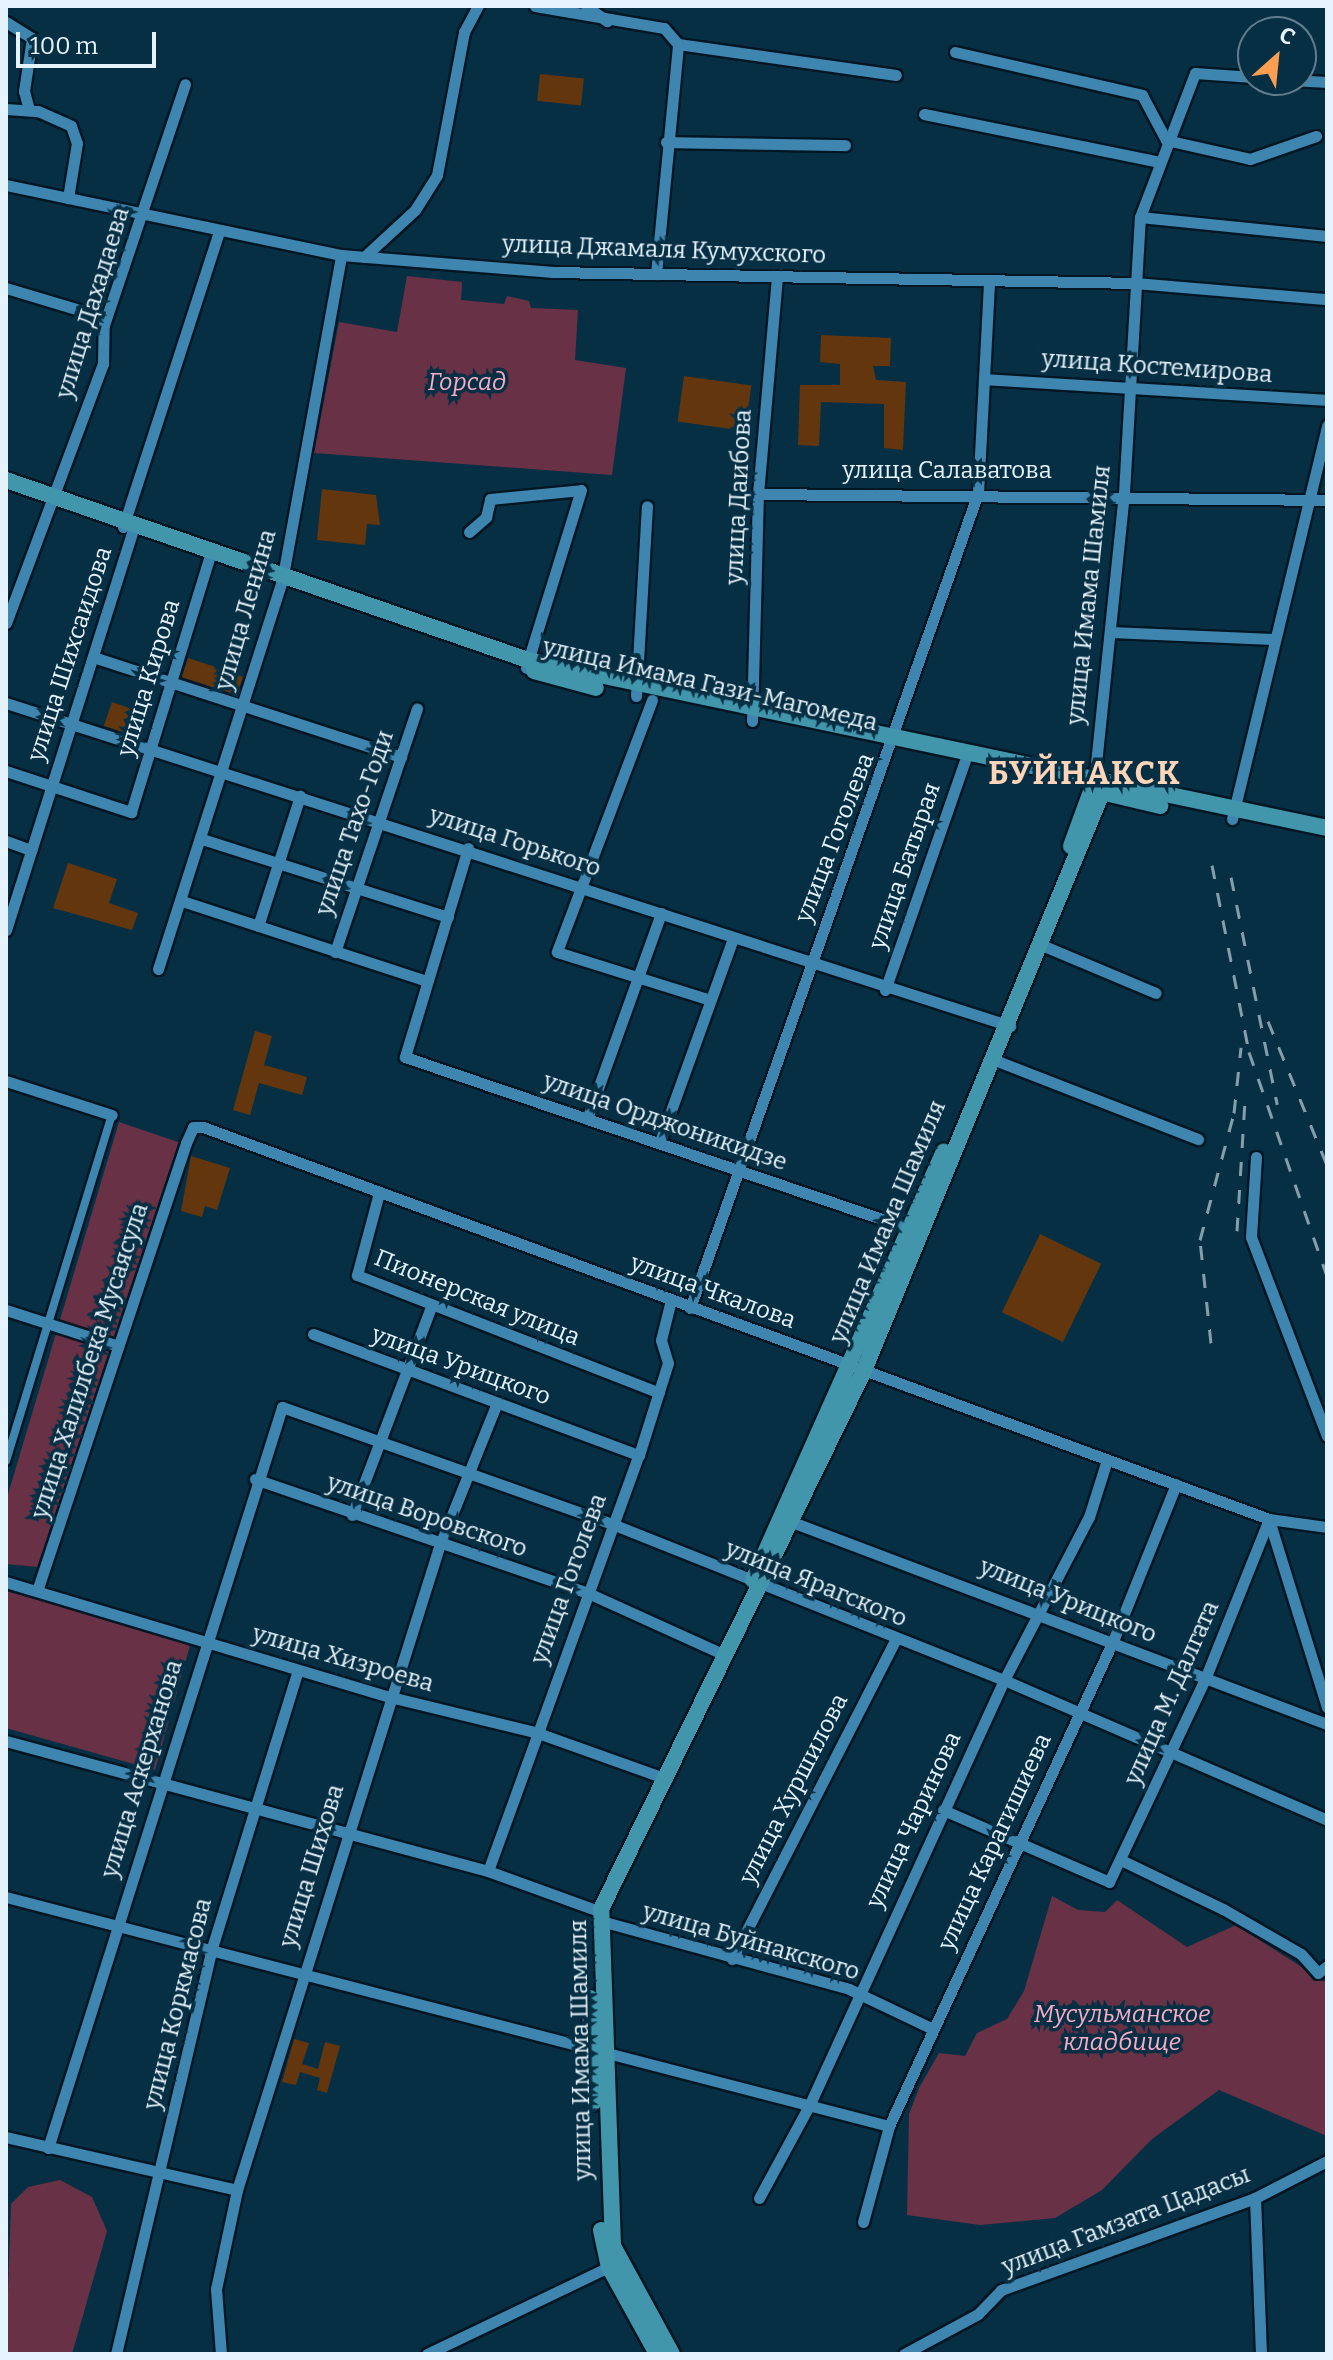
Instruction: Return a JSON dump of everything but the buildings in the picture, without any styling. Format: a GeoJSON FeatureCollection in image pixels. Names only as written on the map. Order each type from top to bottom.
{"type":"FeatureCollection","features":[{"type":"Feature","properties":{"kind":"main road"},"geometry":{"type":"LineString","coordinates":[[6,480],[48,499],[527,664],[642,694],[1327,836]]}},
{"type":"Feature","properties":{"kind":"main road"},"geometry":{"type":"LineString","coordinates":[[6,491],[48,499]]}},
{"type":"Feature","properties":{"kind":"main road"},"geometry":{"type":"LineString","coordinates":[[127,525],[210,556],[283,578]]}},
{"type":"Feature","properties":{"kind":"main road","name":"улица Имама Шамиля"},"geometry":{"type":"LineString","coordinates":[[657,2354],[614,2264],[594,2052],[597,1915],[857,1370],[911,1229],[1004,1025],[1044,946],[1099,788]]}},
{"type":"Feature","properties":{"kind":"main road","name":"улица Имама Шамиля"},"geometry":{"type":"LineString","coordinates":[[663,1778],[718,1652],[792,1522],[995,1060],[1004,1025],[1099,788]]}},
{"type":"Feature","properties":{"kind":"main road"},"geometry":{"type":"LineString","coordinates":[[1233,815],[1327,828]]}},
{"type":"Feature","properties":{"kind":"main road","name":"улица Имама Шамиля"},"geometry":{"type":"LineString","coordinates":[[614,2264],[672,2354]]}},
{"type":"Feature","properties":{"kind":"street"},"geometry":{"type":"LineString","coordinates":[[364,257],[415,210],[437,175],[464,32],[478,6]]}},
{"type":"Feature","properties":{"kind":"street"},"geometry":{"type":"LineString","coordinates":[[535,6],[611,23],[664,28],[678,44],[896,75]]}},
{"type":"Feature","properties":{"kind":"street"},"geometry":{"type":"LineString","coordinates":[[586,6],[611,23]]}},
{"type":"Feature","properties":{"kind":"street"},"geometry":{"type":"LineString","coordinates":[[6,22],[32,38],[24,91],[29,110]]}},
{"type":"Feature","properties":{"kind":"street"},"geometry":{"type":"LineString","coordinates":[[656,274],[666,142],[678,44]]}},
{"type":"Feature","properties":{"kind":"street"},"geometry":{"type":"LineString","coordinates":[[955,52],[1142,95],[1166,140],[1250,159],[1316,136]]}},
{"type":"Feature","properties":{"kind":"street","name":"улица Имама Шамиля"},"geometry":{"type":"LineString","coordinates":[[1099,788],[1132,384],[1140,217],[1156,161],[1195,73],[1237,76]]}},
{"type":"Feature","properties":{"kind":"street","name":"улица Дахадаева"},"geometry":{"type":"LineString","coordinates":[[6,623],[48,499],[103,364],[106,318],[185,84]]}},
{"type":"Feature","properties":{"kind":"street"},"geometry":{"type":"LineString","coordinates":[[6,109],[29,110],[71,126],[77,143],[68,198]]}},
{"type":"Feature","properties":{"kind":"street"},"geometry":{"type":"LineString","coordinates":[[924,114],[1156,161]]}},
{"type":"Feature","properties":{"kind":"street"},"geometry":{"type":"LineString","coordinates":[[666,142],[845,145]]}},
{"type":"Feature","properties":{"kind":"street","name":"улица Джамаля Кумухского"},"geometry":{"type":"LineString","coordinates":[[6,185],[140,218],[364,257],[656,274],[1135,283],[1327,299]]}},
{"type":"Feature","properties":{"kind":"street"},"geometry":{"type":"LineString","coordinates":[[1140,217],[1327,236]]}},
{"type":"Feature","properties":{"kind":"street","name":"улица Шихсаидова"},"geometry":{"type":"LineString","coordinates":[[7,922],[93,657],[127,525],[219,231]]}},
{"type":"Feature","properties":{"kind":"street","name":"улица Ленина"},"geometry":{"type":"LineString","coordinates":[[158,969],[283,578],[341,255]]}},
{"type":"Feature","properties":{"kind":"street","name":"улица Даибова"},"geometry":{"type":"LineString","coordinates":[[752,716],[758,494],[777,277]]}},
{"type":"Feature","properties":{"kind":"street","name":"улица Гоголева"},"geometry":{"type":"LineString","coordinates":[[690,1308],[811,964],[893,746],[978,493],[989,281]]}},
{"type":"Feature","properties":{"kind":"street"},"geometry":{"type":"LineString","coordinates":[[6,288],[106,318]]}},
{"type":"Feature","properties":{"kind":"street","name":"улица Костемирова"},"geometry":{"type":"LineString","coordinates":[[984,379],[1132,384],[1327,400]]}},
{"type":"Feature","properties":{"kind":"street"},"geometry":{"type":"LineString","coordinates":[[1233,815],[1304,499],[1327,425]]}},
{"type":"Feature","properties":{"kind":"street"},"geometry":{"type":"LineString","coordinates":[[469,532],[486,517],[490,499],[581,490],[527,664]]}},
{"type":"Feature","properties":{"kind":"street","name":"улица Салаватова"},"geometry":{"type":"LineString","coordinates":[[758,494],[1124,493],[1327,500]]}},
{"type":"Feature","properties":{"kind":"street"},"geometry":{"type":"LineString","coordinates":[[647,506],[642,694],[557,952],[710,1000]]}},
{"type":"Feature","properties":{"kind":"street","name":"улица Кирова"},"geometry":{"type":"LineString","coordinates":[[51,786],[131,812],[210,556]]}},
{"type":"Feature","properties":{"kind":"street"},"geometry":{"type":"LineString","coordinates":[[1110,632],[1273,639]]}},
{"type":"Feature","properties":{"kind":"street"},"geometry":{"type":"LineString","coordinates":[[93,657],[401,757]]}},
{"type":"Feature","properties":{"kind":"street","name":"улица Горького"},"geometry":{"type":"LineString","coordinates":[[6,703],[468,848],[885,990],[1004,1025]]}},
{"type":"Feature","properties":{"kind":"street","name":"улица Тахо-Годи"},"geometry":{"type":"LineString","coordinates":[[335,952],[417,708]]}},
{"type":"Feature","properties":{"kind":"street","name":"улица Батырая"},"geometry":{"type":"LineString","coordinates":[[885,990],[964,762]]}},
{"type":"Feature","properties":{"kind":"street"},"geometry":{"type":"LineString","coordinates":[[6,771],[51,786]]}},
{"type":"Feature","properties":{"kind":"street"},"geometry":{"type":"LineString","coordinates":[[258,926],[300,796]]}},
{"type":"Feature","properties":{"kind":"street"},"geometry":{"type":"LineString","coordinates":[[202,839],[448,917]]}},
{"type":"Feature","properties":{"kind":"street"},"geometry":{"type":"LineString","coordinates":[[6,841],[31,850]]}},
{"type":"Feature","properties":{"kind":"street"},"geometry":{"type":"LineString","coordinates":[[182,901],[427,981],[468,848]]}},
{"type":"Feature","properties":{"kind":"street"},"geometry":{"type":"LineString","coordinates":[[587,1119],[661,913]]}},
{"type":"Feature","properties":{"kind":"street"},"geometry":{"type":"LineString","coordinates":[[660,1141],[733,938]]}},
{"type":"Feature","properties":{"kind":"street"},"geometry":{"type":"LineString","coordinates":[[1044,946],[1156,993]]}},
{"type":"Feature","properties":{"kind":"street","name":"улица Орджоникидзе"},"geometry":{"type":"LineString","coordinates":[[427,981],[405,1057],[660,1141],[911,1229]]}},
{"type":"Feature","properties":{"kind":"street"},"geometry":{"type":"LineString","coordinates":[[995,1060],[1198,1139]]}},
{"type":"Feature","properties":{"kind":"street"},"geometry":{"type":"LineString","coordinates":[[6,1081],[112,1115],[6,1461]]}},
{"type":"Feature","properties":{"kind":"street","name":"улица Чкалова"},"geometry":{"type":"LineString","coordinates":[[186,1143],[193,1127],[203,1127],[1269,1519],[1327,1527]]}},
{"type":"Feature","properties":{"kind":"street","name":"улица Халилбека Мусаясула"},"geometry":{"type":"LineString","coordinates":[[37,1591],[186,1143]]}},
{"type":"Feature","properties":{"kind":"street"},"geometry":{"type":"LineString","coordinates":[[1256,1157],[1251,1237],[1327,1436]]}},
{"type":"Feature","properties":{"kind":"street","name":"Пионерская улица"},"geometry":{"type":"LineString","coordinates":[[379,1193],[357,1275],[431,1307],[659,1393]]}},
{"type":"Feature","properties":{"kind":"street","name":"улица Гоголева"},"geometry":{"type":"LineString","coordinates":[[488,1871],[535,1732],[639,1455],[659,1393],[671,1300]]}},
{"type":"Feature","properties":{"kind":"street"},"geometry":{"type":"LineString","coordinates":[[352,1515],[431,1307]]}},
{"type":"Feature","properties":{"kind":"street"},"geometry":{"type":"LineString","coordinates":[[6,1310],[118,1346]]}},
{"type":"Feature","properties":{"kind":"street","name":"улица Урицкого"},"geometry":{"type":"LineString","coordinates":[[313,1334],[639,1455]]}},
{"type":"Feature","properties":{"kind":"street","name":"улица Шихова"},"geometry":{"type":"LineString","coordinates":[[221,2354],[216,2289],[237,2190],[344,1836],[439,1547],[497,1403]]}},
{"type":"Feature","properties":{"kind":"street","name":"улица Ярагского"},"geometry":{"type":"LineString","coordinates":[[282,1407],[612,1524],[895,1640],[1004,1680],[1327,1820]]}},
{"type":"Feature","properties":{"kind":"street","name":"улица Аскерханова"},"geometry":{"type":"LineString","coordinates":[[48,2148],[255,1479],[282,1407]]}},
{"type":"Feature","properties":{"kind":"street","name":"улица Чаринова"},"geometry":{"type":"LineString","coordinates":[[759,2198],[809,2106],[1004,1680],[1043,1612],[1089,1517],[1107,1460]]}},
{"type":"Feature","properties":{"kind":"street","name":"улица Воровского"},"geometry":{"type":"LineString","coordinates":[[255,1479],[439,1547],[588,1593],[718,1652]]}},
{"type":"Feature","properties":{"kind":"street","name":"улица Карагишиева"},"geometry":{"type":"LineString","coordinates":[[863,2222],[889,2126],[1113,1641],[1176,1484]]}},
{"type":"Feature","properties":{"kind":"street"},"geometry":{"type":"LineString","coordinates":[[1269,1519],[1327,1707]]}},
{"type":"Feature","properties":{"kind":"street","name":"улица М. Далгата"},"geometry":{"type":"LineString","coordinates":[[1018,1842],[1109,1882],[1205,1679],[1269,1519]]}},
{"type":"Feature","properties":{"kind":"street","name":"улица Урицкого"},"geometry":{"type":"LineString","coordinates":[[792,1522],[1043,1612],[1205,1679],[1327,1724]]}},
{"type":"Feature","properties":{"kind":"street","name":"улица Хизроева"},"geometry":{"type":"LineString","coordinates":[[6,1582],[390,1697],[535,1732],[663,1778]]}},
{"type":"Feature","properties":{"kind":"street","name":"улица Хуршилова"},"geometry":{"type":"LineString","coordinates":[[732,1959],[895,1640]]}},
{"type":"Feature","properties":{"kind":"street","name":"улица Коркмасова"},"geometry":{"type":"LineString","coordinates":[[116,2354],[211,1951],[298,1670]]}},
{"type":"Feature","properties":{"kind":"street","name":"улица Буйнакского"},"geometry":{"type":"LineString","coordinates":[[6,1741],[344,1836],[488,1871],[597,1915],[732,1959],[858,1994],[933,2029]]}},
{"type":"Feature","properties":{"kind":"street"},"geometry":{"type":"LineString","coordinates":[[943,1810],[1018,1842]]}},
{"type":"Feature","properties":{"kind":"street"},"geometry":{"type":"LineString","coordinates":[[1121,1860],[1223,1909],[1301,1954],[1318,1973],[1327,1966]]}},
{"type":"Feature","properties":{"kind":"street"},"geometry":{"type":"LineString","coordinates":[[6,1897],[594,2052],[889,2126]]}},
{"type":"Feature","properties":{"kind":"street"},"geometry":{"type":"LineString","coordinates":[[6,2137],[237,2190]]}},
{"type":"Feature","properties":{"kind":"street","name":"улица Гамзата Цадасы"},"geometry":{"type":"LineString","coordinates":[[904,2354],[978,2314],[1001,2290],[1255,2198],[1327,2161]]}},
{"type":"Feature","properties":{"kind":"street"},"geometry":{"type":"LineString","coordinates":[[1255,2198],[1261,2354]]}},
{"type":"Feature","properties":{"kind":"street"},"geometry":{"type":"LineString","coordinates":[[427,2354],[614,2264]]}},
{"type":"Feature","properties":{"kind":"green space","name":"Горсад"},"geometry":{"type":"Polygon","coordinates":[[[407,276],[462,282],[461,300],[504,304],[507,296],[529,301],[531,308],[578,310],[575,360],[626,368],[612,475],[314,453],[339,322],[397,332],[407,276]]]}},
{"type":"Feature","properties":{"kind":"green space"},"geometry":{"type":"Polygon","coordinates":[[[119,1122],[181,1143],[38,1567],[6,1564],[6,1501],[119,1122]]]}},
{"type":"Feature","properties":{"kind":"green space"},"geometry":{"type":"Polygon","coordinates":[[[6,1591],[191,1642],[155,1770],[6,1728],[6,1591]]]}},
{"type":"Feature","properties":{"kind":"green space","name":"Мусульманское кладбище"},"geometry":{"type":"Polygon","coordinates":[[[1052,1896],[1078,1910],[1105,1912],[1117,1900],[1187,1947],[1236,1925],[1327,1983],[1327,2136],[1219,2090],[1152,2139],[1102,2190],[1055,2218],[980,2225],[907,2215],[909,2114],[919,2088],[939,2053],[965,2056],[977,2033],[1007,2019],[1024,1991],[1052,1896]]]}},
{"type":"Feature","properties":{"kind":"green space"},"geometry":{"type":"Polygon","coordinates":[[[60,2180],[92,2197],[107,2231],[72,2354],[6,2354],[11,2204],[28,2187],[60,2180]]]}},
{"type":"Feature","properties":{"kind":"railway"},"geometry":{"type":"LineString","coordinates":[[1212,865],[1249,1052],[1327,1276]]}},
{"type":"Feature","properties":{"kind":"railway"},"geometry":{"type":"LineString","coordinates":[[1231,877],[1277,1104]]}},
{"type":"Feature","properties":{"kind":"railway"},"geometry":{"type":"LineString","coordinates":[[1268,1021],[1327,1165]]}},
{"type":"Feature","properties":{"kind":"railway"},"geometry":{"type":"LineString","coordinates":[[1211,1343],[1200,1240],[1234,1113],[1241,1047]]}},
{"type":"Feature","properties":{"kind":"railway"},"geometry":{"type":"LineString","coordinates":[[1237,1231],[1245,1101]]}},
{"type":"Feature","properties":{"kind":"district","name":"БУЙНАКСК"},"geometry":{"type":"Point","coordinates":[1085,773]}}]}
